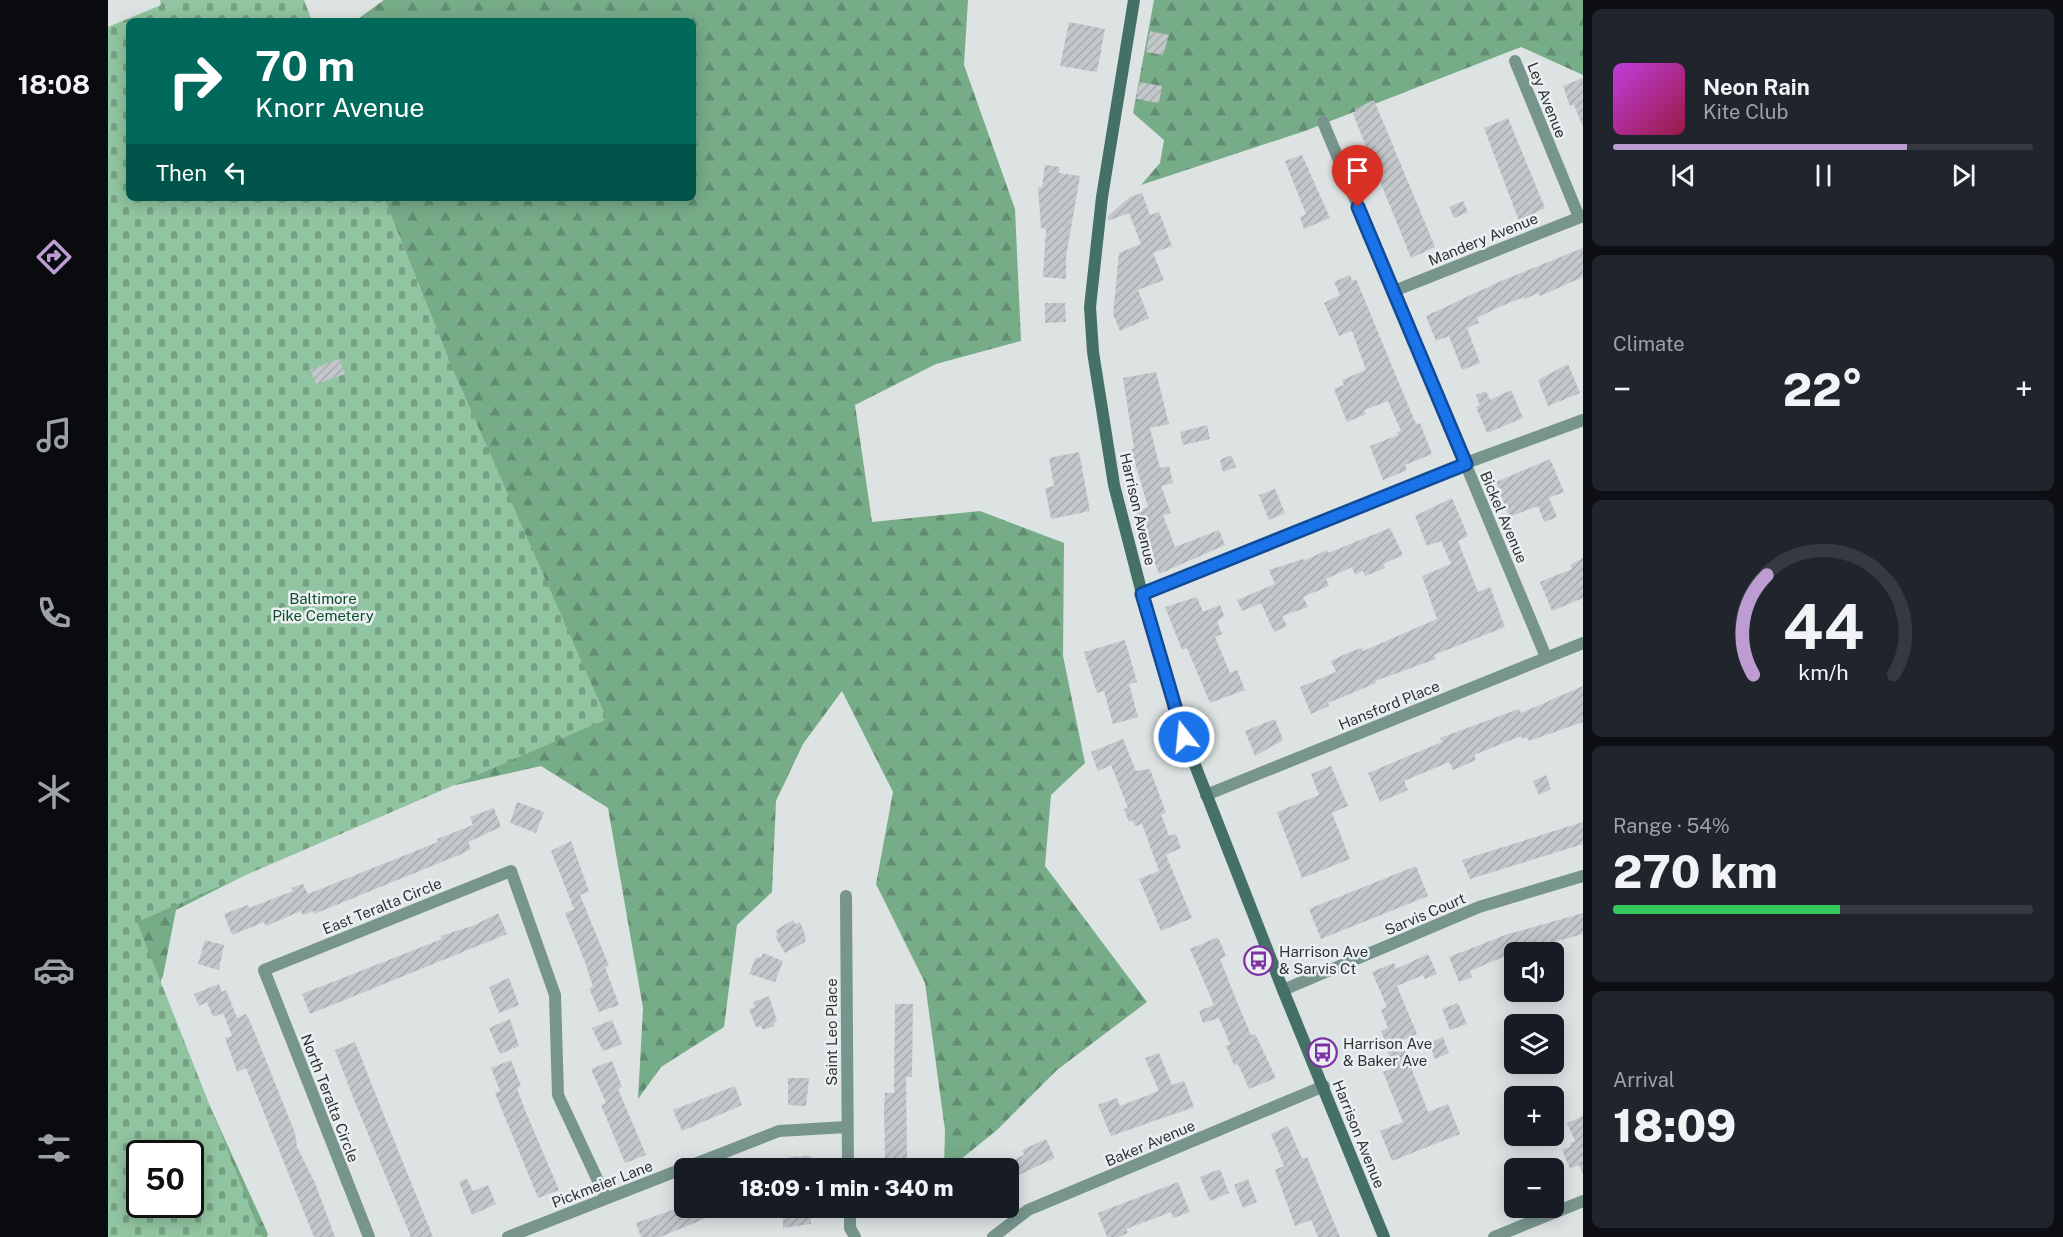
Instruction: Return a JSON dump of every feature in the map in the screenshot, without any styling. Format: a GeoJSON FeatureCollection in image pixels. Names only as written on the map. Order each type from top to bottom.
{"type":"FeatureCollection","features":[{"type":"Feature","properties":{"kind":"main road","name":"Harrison Avenue"},"geometry":{"type":"LineString","coordinates":[[1134,0],[1102,197],[1090,307],[1093,352],[1114,485],[1142,594],[1184,737],[1282,990],[1324,1086],[1384,1237]]}},
{"type":"Feature","properties":{"kind":"street","name":"Ley Avenue"},"geometry":{"type":"LineString","coordinates":[[1515,61],[1581,217]]}},
{"type":"Feature","properties":{"kind":"street","name":"Bickel Avenue"},"geometry":{"type":"LineString","coordinates":[[1323,122],[1546,657]]}},
{"type":"Feature","properties":{"kind":"street","name":"Mandery Avenue"},"geometry":{"type":"LineString","coordinates":[[1394,291],[1581,217]]}},
{"type":"Feature","properties":{"kind":"street"},"geometry":{"type":"LineString","coordinates":[[1142,594],[1466,464],[1583,420]]}},
{"type":"Feature","properties":{"kind":"street","name":"Hansford Place"},"geometry":{"type":"LineString","coordinates":[[1206,795],[1583,643]]}},
{"type":"Feature","properties":{"kind":"street","name":"East Teralta Circle"},"geometry":{"type":"LineString","coordinates":[[264,970],[511,871],[555,995],[558,1095],[606,1198]]}},
{"type":"Feature","properties":{"kind":"street","name":"Sarvis Court"},"geometry":{"type":"LineString","coordinates":[[1282,990],[1479,907],[1583,876]]}},
{"type":"Feature","properties":{"kind":"street","name":"Saint Leo Place"},"geometry":{"type":"LineString","coordinates":[[846,896],[848,1158]]}},
{"type":"Feature","properties":{"kind":"street","name":"North Teralta Circle"},"geometry":{"type":"LineString","coordinates":[[264,970],[369,1237]]}},
{"type":"Feature","properties":{"kind":"street","name":"Baker Avenue"},"geometry":{"type":"LineString","coordinates":[[993,1237],[1028,1210],[1324,1086]]}},
{"type":"Feature","properties":{"kind":"street","name":"Pickmeier Lane"},"geometry":{"type":"LineString","coordinates":[[508,1237],[779,1131],[846,1127]]}},
{"type":"Feature","properties":{"kind":"street"},"geometry":{"type":"LineString","coordinates":[[1494,1237],[1583,1201]]}},
{"type":"Feature","properties":{"kind":"street"},"geometry":{"type":"LineString","coordinates":[[850,1218],[850,1228],[855,1237]]}},
{"type":"Feature","properties":{"kind":"green space","name":"Baltimore Pike Cemetery"},"geometry":{"type":"Polygon","coordinates":[[[160,0],[304,0],[311,18],[130,18],[161,5],[160,0]]]}},
{"type":"Feature","properties":{"kind":"green space"},"geometry":{"type":"Polygon","coordinates":[[[384,0],[968,0],[964,65],[1015,209],[1021,341],[936,364],[855,405],[872,522],[980,511],[1064,543],[1063,656],[1085,763],[1051,795],[1045,866],[1147,1002],[1057,1070],[997,1130],[962,1158],[944,1158],[945,1130],[925,983],[876,884],[893,792],[842,691],[803,744],[776,801],[772,892],[737,925],[724,1027],[661,1067],[638,1099],[643,1008],[608,808],[541,766],[456,785],[368,773],[310,842],[176,910],[163,976],[133,1041],[197,1078],[268,1234],[267,1237],[108,1237],[108,655],[448,358],[385,201],[696,201],[696,18],[359,18],[384,0]]]}},
{"type":"Feature","properties":{"kind":"green space"},"geometry":{"type":"Polygon","coordinates":[[[1154,0],[1583,0],[1583,75],[1521,47],[1305,131],[1141,185],[1160,163],[1164,140],[1133,113],[1154,0]]]}},
{"type":"Feature","properties":{"kind":"green space","name":"Baltimore Pike Cemetery"},"geometry":{"type":"Polygon","coordinates":[[[126,20],[126,201],[385,201],[448,358],[607,719],[137,922],[262,1237],[108,1237],[108,27],[126,20]]]}},
{"type":"Feature","properties":{"kind":"building"},"geometry":{"type":"Polygon","coordinates":[[[1069,22],[1105,29],[1097,72],[1060,66],[1069,22]]]}},
{"type":"Feature","properties":{"kind":"building"},"geometry":{"type":"Polygon","coordinates":[[[1150,31],[1169,35],[1163,55],[1146,52],[1150,31]]]}},
{"type":"Feature","properties":{"kind":"building"},"geometry":{"type":"Polygon","coordinates":[[[1583,78],[1583,127],[1574,105],[1570,106],[1563,86],[1583,78]]]}},
{"type":"Feature","properties":{"kind":"building"},"geometry":{"type":"Polygon","coordinates":[[[1139,82],[1162,86],[1159,103],[1136,99],[1139,82]]]}},
{"type":"Feature","properties":{"kind":"building"},"geometry":{"type":"Polygon","coordinates":[[[1374,100],[1435,247],[1411,258],[1353,114],[1356,112],[1355,109],[1374,100]]]}},
{"type":"Feature","properties":{"kind":"building"},"geometry":{"type":"Polygon","coordinates":[[[1508,118],[1545,208],[1519,221],[1484,128],[1508,118]]]}},
{"type":"Feature","properties":{"kind":"building"},"geometry":{"type":"Polygon","coordinates":[[[1302,155],[1330,218],[1304,229],[1300,217],[1306,214],[1285,161],[1302,155]]]}},
{"type":"Feature","properties":{"kind":"building"},"geometry":{"type":"Polygon","coordinates":[[[1045,165],[1060,167],[1059,173],[1080,176],[1066,257],[1066,279],[1043,277],[1046,229],[1041,228],[1038,187],[1042,188],[1045,165]]]}},
{"type":"Feature","properties":{"kind":"building"},"geometry":{"type":"Polygon","coordinates":[[[1142,193],[1150,215],[1159,212],[1172,246],[1153,253],[1164,280],[1138,290],[1149,318],[1120,331],[1113,314],[1119,253],[1141,244],[1129,213],[1108,221],[1108,216],[1130,197],[1142,193]]]}},
{"type":"Feature","properties":{"kind":"building"},"geometry":{"type":"Polygon","coordinates":[[[1463,201],[1468,212],[1454,218],[1449,207],[1463,201]]]}},
{"type":"Feature","properties":{"kind":"building"},"geometry":{"type":"Polygon","coordinates":[[[1583,248],[1583,277],[1540,296],[1538,293],[1499,307],[1477,318],[1479,323],[1467,328],[1480,363],[1462,370],[1449,336],[1436,341],[1426,316],[1501,281],[1583,248]]]}},
{"type":"Feature","properties":{"kind":"building"},"geometry":{"type":"Polygon","coordinates":[[[1350,275],[1352,281],[1356,279],[1416,424],[1420,423],[1432,454],[1405,465],[1407,470],[1383,480],[1370,446],[1398,435],[1397,432],[1401,431],[1388,401],[1364,410],[1366,414],[1347,422],[1334,389],[1344,385],[1342,380],[1366,370],[1352,331],[1339,336],[1324,303],[1340,295],[1334,282],[1350,275]]]}},
{"type":"Feature","properties":{"kind":"building"},"geometry":{"type":"Polygon","coordinates":[[[1045,303],[1065,303],[1066,322],[1045,323],[1045,303]]]}},
{"type":"Feature","properties":{"kind":"building"},"geometry":{"type":"Polygon","coordinates":[[[339,359],[345,374],[316,384],[310,370],[339,359]]]}},
{"type":"Feature","properties":{"kind":"building"},"geometry":{"type":"Polygon","coordinates":[[[1568,364],[1580,393],[1548,406],[1538,380],[1568,364]]]}},
{"type":"Feature","properties":{"kind":"building"},"geometry":{"type":"Polygon","coordinates":[[[1156,372],[1169,424],[1150,428],[1160,468],[1169,466],[1173,483],[1161,486],[1171,513],[1163,515],[1175,547],[1219,530],[1225,545],[1159,574],[1136,512],[1148,507],[1131,449],[1134,448],[1123,378],[1156,372]]]}},
{"type":"Feature","properties":{"kind":"building"},"geometry":{"type":"Polygon","coordinates":[[[1511,390],[1523,418],[1487,433],[1476,407],[1480,405],[1476,395],[1486,391],[1490,400],[1511,390]]]}},
{"type":"Feature","properties":{"kind":"building"},"geometry":{"type":"Polygon","coordinates":[[[1207,425],[1210,439],[1183,445],[1180,432],[1207,425]]]}},
{"type":"Feature","properties":{"kind":"building"},"geometry":{"type":"Polygon","coordinates":[[[1079,452],[1090,511],[1051,519],[1045,488],[1054,486],[1049,458],[1079,452]]]}},
{"type":"Feature","properties":{"kind":"building"},"geometry":{"type":"Polygon","coordinates":[[[1231,455],[1236,467],[1223,472],[1220,460],[1231,455]]]}},
{"type":"Feature","properties":{"kind":"building"},"geometry":{"type":"Polygon","coordinates":[[[1550,459],[1564,492],[1549,498],[1557,517],[1544,522],[1538,506],[1509,517],[1496,482],[1550,459]]]}},
{"type":"Feature","properties":{"kind":"building"},"geometry":{"type":"Polygon","coordinates":[[[1275,489],[1285,513],[1269,520],[1259,495],[1275,489]]]}},
{"type":"Feature","properties":{"kind":"building"},"geometry":{"type":"Polygon","coordinates":[[[1452,498],[1468,536],[1458,541],[1478,592],[1490,587],[1505,627],[1434,655],[1436,659],[1375,681],[1376,683],[1328,703],[1329,706],[1311,714],[1300,687],[1336,672],[1331,661],[1352,651],[1362,648],[1363,651],[1437,619],[1422,576],[1451,564],[1441,541],[1427,546],[1415,516],[1452,498]]]}},
{"type":"Feature","properties":{"kind":"building"},"geometry":{"type":"Polygon","coordinates":[[[1390,528],[1403,555],[1383,564],[1385,568],[1365,576],[1363,571],[1355,575],[1352,567],[1326,579],[1329,586],[1303,597],[1308,607],[1282,616],[1287,626],[1274,632],[1261,603],[1242,611],[1237,600],[1275,584],[1269,570],[1303,559],[1304,561],[1327,550],[1328,553],[1390,528]]]}},
{"type":"Feature","properties":{"kind":"building"},"geometry":{"type":"Polygon","coordinates":[[[1583,558],[1583,598],[1552,611],[1540,582],[1572,569],[1570,565],[1583,558]]]}},
{"type":"Feature","properties":{"kind":"building"},"geometry":{"type":"Polygon","coordinates":[[[1197,597],[1203,612],[1220,605],[1224,616],[1217,622],[1222,634],[1215,637],[1230,673],[1237,670],[1245,690],[1210,703],[1187,648],[1182,650],[1165,607],[1197,597]]]}},
{"type":"Feature","properties":{"kind":"building"},"geometry":{"type":"Polygon","coordinates":[[[1125,640],[1137,682],[1129,684],[1138,717],[1113,724],[1104,691],[1097,693],[1084,652],[1125,640]]]}},
{"type":"Feature","properties":{"kind":"building"},"geometry":{"type":"Polygon","coordinates":[[[1583,686],[1583,722],[1529,741],[1527,737],[1522,739],[1521,736],[1474,755],[1476,760],[1453,770],[1449,762],[1404,781],[1408,790],[1380,802],[1368,773],[1442,742],[1440,738],[1519,709],[1521,713],[1583,686]]]}},
{"type":"Feature","properties":{"kind":"building"},"geometry":{"type":"Polygon","coordinates":[[[1275,719],[1283,740],[1255,756],[1245,731],[1275,719]]]}},
{"type":"Feature","properties":{"kind":"building"},"geometry":{"type":"Polygon","coordinates":[[[1123,739],[1136,771],[1150,769],[1166,813],[1161,814],[1169,836],[1176,834],[1181,848],[1166,855],[1192,918],[1161,931],[1139,879],[1159,871],[1142,824],[1135,826],[1133,820],[1129,822],[1124,809],[1128,808],[1111,765],[1098,771],[1091,752],[1123,739]]]}},
{"type":"Feature","properties":{"kind":"building"},"geometry":{"type":"Polygon","coordinates":[[[1331,766],[1348,806],[1332,813],[1350,859],[1302,878],[1277,812],[1319,795],[1311,774],[1331,766]]]}},
{"type":"Feature","properties":{"kind":"building"},"geometry":{"type":"Polygon","coordinates":[[[1546,775],[1551,789],[1539,795],[1533,781],[1546,775]]]}},
{"type":"Feature","properties":{"kind":"building"},"geometry":{"type":"Polygon","coordinates":[[[517,802],[544,812],[536,833],[510,823],[517,802]]]}},
{"type":"Feature","properties":{"kind":"building"},"geometry":{"type":"Polygon","coordinates":[[[494,808],[501,827],[468,842],[471,849],[459,855],[314,914],[313,911],[303,915],[301,911],[266,926],[264,922],[232,935],[224,914],[248,905],[249,908],[293,891],[291,888],[303,884],[308,894],[438,842],[437,839],[473,825],[470,817],[494,808]]]}},
{"type":"Feature","properties":{"kind":"building"},"geometry":{"type":"Polygon","coordinates":[[[1583,822],[1583,844],[1470,879],[1462,860],[1583,822]]]}},
{"type":"Feature","properties":{"kind":"building"},"geometry":{"type":"Polygon","coordinates":[[[571,841],[589,891],[580,895],[609,966],[605,967],[619,1005],[599,1012],[589,988],[593,987],[585,962],[565,913],[574,909],[551,851],[571,841]]]}},
{"type":"Feature","properties":{"kind":"building"},"geometry":{"type":"Polygon","coordinates":[[[1416,866],[1428,896],[1321,939],[1309,909],[1416,866]]]}},
{"type":"Feature","properties":{"kind":"building"},"geometry":{"type":"Polygon","coordinates":[[[498,913],[507,934],[310,1014],[302,994],[442,939],[441,936],[475,925],[498,913]]]}},
{"type":"Feature","properties":{"kind":"building"},"geometry":{"type":"Polygon","coordinates":[[[1583,913],[1583,934],[1554,942],[1504,942],[1504,957],[1470,971],[1472,977],[1459,982],[1449,957],[1505,935],[1583,913]]]}},
{"type":"Feature","properties":{"kind":"building"},"geometry":{"type":"Polygon","coordinates":[[[793,920],[795,924],[800,922],[806,938],[805,942],[785,953],[775,936],[778,935],[776,930],[793,920]]]}},
{"type":"Feature","properties":{"kind":"building"},"geometry":{"type":"Polygon","coordinates":[[[1218,937],[1226,956],[1220,959],[1235,997],[1251,1035],[1255,1034],[1276,1078],[1249,1089],[1238,1064],[1234,1065],[1226,1046],[1230,1044],[1219,1018],[1203,1023],[1199,1011],[1214,1005],[1190,949],[1218,937]]]}},
{"type":"Feature","properties":{"kind":"building"},"geometry":{"type":"Polygon","coordinates":[[[205,940],[224,945],[219,970],[198,964],[205,940]]]}},
{"type":"Feature","properties":{"kind":"building"},"geometry":{"type":"Polygon","coordinates":[[[763,953],[783,961],[775,982],[749,974],[756,957],[761,958],[763,953]]]}},
{"type":"Feature","properties":{"kind":"building"},"geometry":{"type":"Polygon","coordinates":[[[1428,954],[1437,974],[1425,979],[1423,975],[1397,986],[1417,1034],[1401,1041],[1428,1112],[1448,1104],[1460,1134],[1392,1161],[1380,1131],[1403,1122],[1383,1072],[1391,1069],[1387,1046],[1381,1031],[1388,1028],[1381,1010],[1387,1007],[1372,972],[1394,963],[1396,969],[1428,954]]]}},
{"type":"Feature","properties":{"kind":"building"},"geometry":{"type":"Polygon","coordinates":[[[509,978],[519,1005],[499,1013],[489,987],[509,978]]]}},
{"type":"Feature","properties":{"kind":"building"},"geometry":{"type":"Polygon","coordinates":[[[219,984],[222,992],[226,990],[237,1018],[246,1014],[252,1026],[295,1133],[297,1147],[315,1183],[335,1237],[314,1237],[246,1068],[237,1072],[225,1038],[232,1036],[223,1013],[213,1017],[207,1002],[199,1006],[194,994],[219,984]]]}},
{"type":"Feature","properties":{"kind":"building"},"geometry":{"type":"Polygon","coordinates":[[[769,996],[777,1021],[774,1026],[763,1030],[761,1026],[756,1027],[749,1009],[755,1007],[753,1002],[769,996]]]}},
{"type":"Feature","properties":{"kind":"building"},"geometry":{"type":"Polygon","coordinates":[[[1458,1003],[1467,1024],[1450,1030],[1442,1009],[1458,1003]]]}},
{"type":"Feature","properties":{"kind":"building"},"geometry":{"type":"Polygon","coordinates":[[[895,1004],[913,1004],[912,1077],[906,1077],[907,1158],[885,1158],[885,1093],[894,1093],[895,1004]]]}},
{"type":"Feature","properties":{"kind":"building"},"geometry":{"type":"Polygon","coordinates":[[[510,1019],[519,1046],[500,1054],[489,1028],[510,1019]]]}},
{"type":"Feature","properties":{"kind":"building"},"geometry":{"type":"Polygon","coordinates":[[[612,1020],[622,1044],[603,1051],[592,1028],[612,1020]]]}},
{"type":"Feature","properties":{"kind":"building"},"geometry":{"type":"Polygon","coordinates":[[[1443,1037],[1449,1053],[1435,1059],[1429,1043],[1443,1037]]]}},
{"type":"Feature","properties":{"kind":"building"},"geometry":{"type":"Polygon","coordinates":[[[355,1042],[433,1237],[411,1237],[354,1100],[335,1050],[355,1042]]]}},
{"type":"Feature","properties":{"kind":"building"},"geometry":{"type":"Polygon","coordinates":[[[1159,1053],[1172,1085],[1184,1081],[1194,1107],[1111,1136],[1098,1105],[1117,1098],[1120,1106],[1159,1091],[1145,1058],[1159,1053]]]}},
{"type":"Feature","properties":{"kind":"building"},"geometry":{"type":"Polygon","coordinates":[[[511,1060],[521,1086],[517,1088],[525,1110],[559,1190],[538,1198],[495,1093],[500,1091],[491,1068],[511,1060]]]}},
{"type":"Feature","properties":{"kind":"building"},"geometry":{"type":"Polygon","coordinates":[[[612,1061],[622,1087],[618,1089],[646,1155],[625,1163],[601,1105],[606,1103],[591,1069],[612,1061]]]}},
{"type":"Feature","properties":{"kind":"building"},"geometry":{"type":"Polygon","coordinates":[[[788,1078],[809,1078],[806,1106],[788,1105],[788,1078]]]}},
{"type":"Feature","properties":{"kind":"building"},"geometry":{"type":"Polygon","coordinates":[[[735,1086],[742,1105],[682,1131],[673,1110],[735,1086]]]}},
{"type":"Feature","properties":{"kind":"building"},"geometry":{"type":"Polygon","coordinates":[[[1583,1116],[1583,1174],[1579,1165],[1570,1169],[1562,1150],[1571,1146],[1570,1143],[1575,1141],[1567,1123],[1583,1116]]]}},
{"type":"Feature","properties":{"kind":"building"},"geometry":{"type":"Polygon","coordinates":[[[1288,1126],[1302,1159],[1307,1157],[1340,1237],[1318,1237],[1311,1220],[1295,1226],[1275,1170],[1284,1166],[1271,1134],[1288,1126]]]}},
{"type":"Feature","properties":{"kind":"building"},"geometry":{"type":"Polygon","coordinates":[[[1046,1139],[1055,1158],[1019,1175],[1019,1158],[1017,1158],[1024,1155],[1022,1150],[1046,1139]]]}},
{"type":"Feature","properties":{"kind":"building"},"geometry":{"type":"Polygon","coordinates":[[[811,1156],[811,1158],[789,1158],[811,1156]]]}},
{"type":"Feature","properties":{"kind":"building"},"geometry":{"type":"Polygon","coordinates":[[[1220,1169],[1229,1193],[1210,1201],[1200,1177],[1220,1169]]]}},
{"type":"Feature","properties":{"kind":"building"},"geometry":{"type":"Polygon","coordinates":[[[467,1179],[473,1191],[488,1185],[496,1204],[472,1215],[459,1182],[467,1179]]]}},
{"type":"Feature","properties":{"kind":"building"},"geometry":{"type":"Polygon","coordinates":[[[1248,1179],[1257,1202],[1243,1208],[1234,1185],[1248,1179]]]}},
{"type":"Feature","properties":{"kind":"building"},"geometry":{"type":"Polygon","coordinates":[[[1178,1182],[1190,1212],[1173,1218],[1171,1212],[1126,1229],[1128,1233],[1118,1237],[1107,1237],[1098,1213],[1178,1182]]]}},
{"type":"Feature","properties":{"kind":"building"},"geometry":{"type":"Polygon","coordinates":[[[674,1209],[674,1218],[707,1218],[660,1237],[641,1237],[636,1223],[674,1209]]]}},
{"type":"Feature","properties":{"kind":"building"},"geometry":{"type":"Polygon","coordinates":[[[783,1218],[811,1218],[811,1224],[783,1228],[783,1218]]]}},
{"type":"Feature","properties":{"kind":"place","name":"Harrison Ave & Sarvis Ct"},"geometry":{"type":"Point","coordinates":[1258,960]}},
{"type":"Feature","properties":{"kind":"place","name":"Harrison Ave & Baker Ave"},"geometry":{"type":"Point","coordinates":[1322,1052]}},
{"type":"Feature","properties":{"kind":"route"},"geometry":{"type":"LineString","coordinates":[[1184,737],[1142,594],[1466,464],[1358,207]]}}]}
